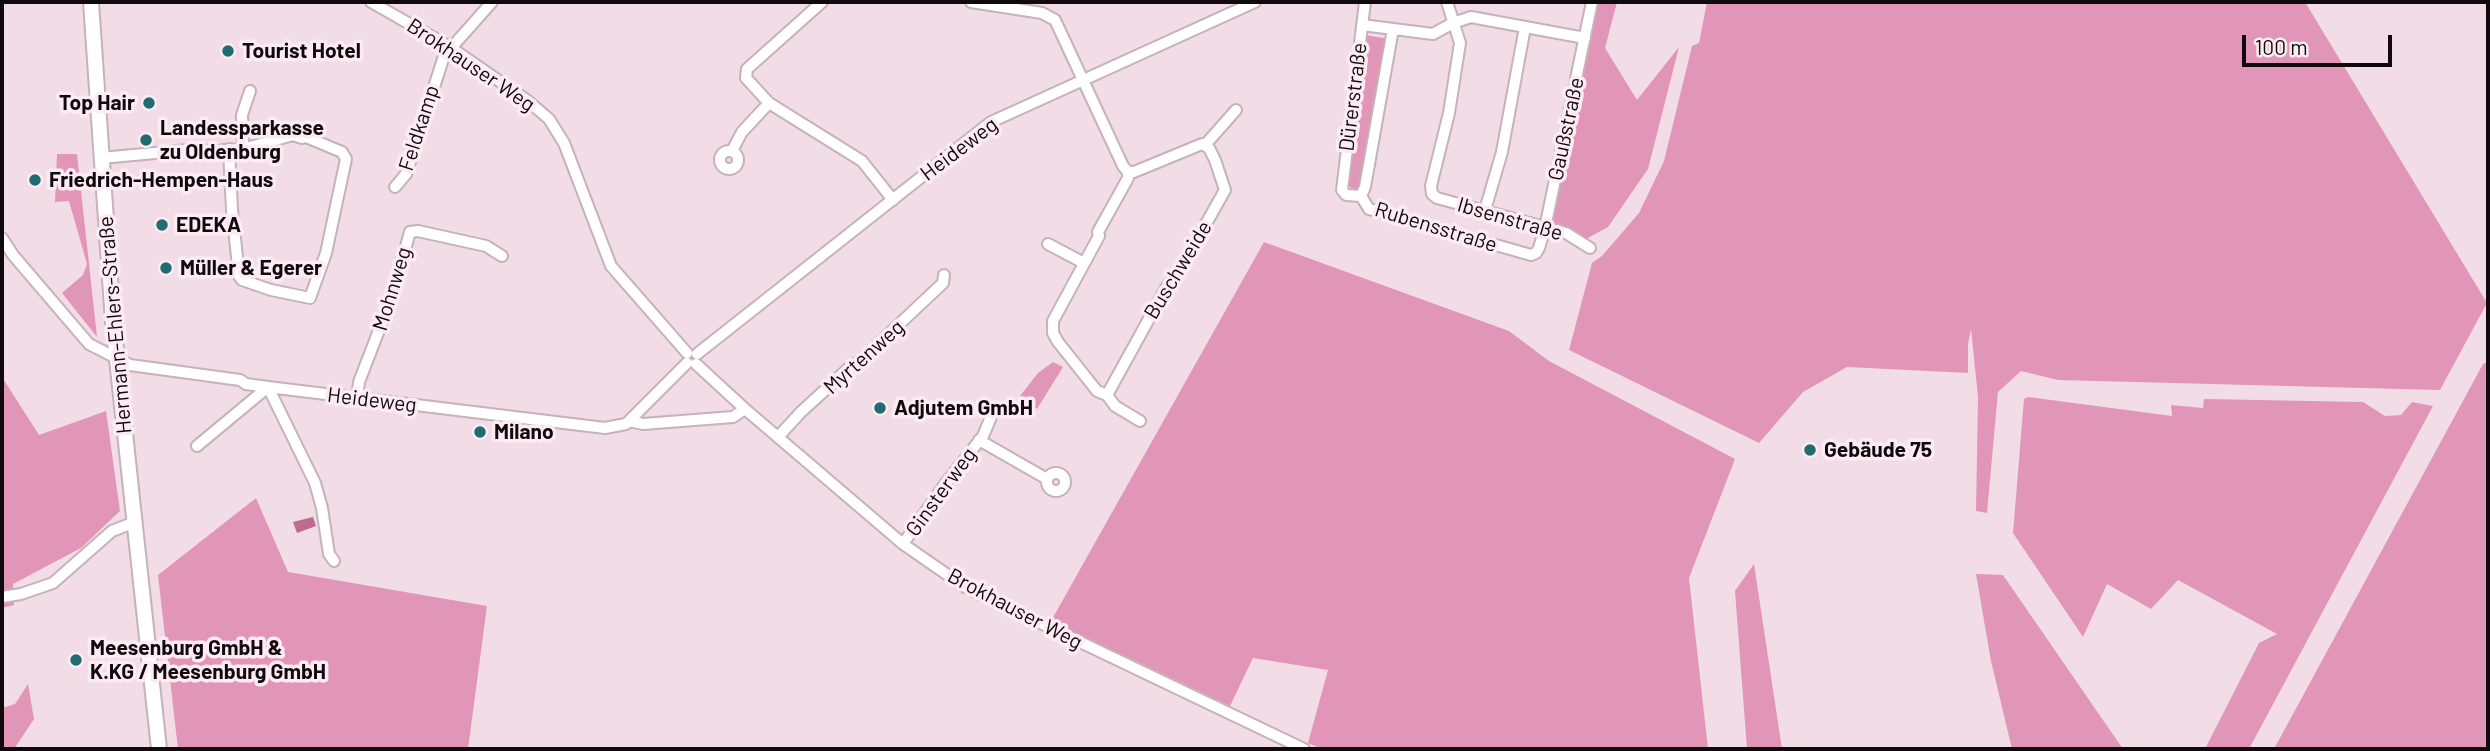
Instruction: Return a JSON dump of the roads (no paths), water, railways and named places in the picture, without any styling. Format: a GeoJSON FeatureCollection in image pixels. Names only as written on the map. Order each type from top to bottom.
{"type":"FeatureCollection","features":[{"type":"Feature","properties":{"kind":"street","name":"Hermann-Ehlers-Straße"},"geometry":{"type":"LineString","coordinates":[[90,2],[117,359],[159,749]]}},
{"type":"Feature","properties":{"kind":"street","name":"Brokhauser Weg"},"geometry":{"type":"LineString","coordinates":[[371,2],[450,47],[541,111],[565,143],[611,266],[692,358],[745,410],[903,544],[965,587],[1304,749]]}},
{"type":"Feature","properties":{"kind":"street","name":"Feldkamp"},"geometry":{"type":"LineString","coordinates":[[395,187],[406,174],[440,65],[450,47],[492,2]]}},
{"type":"Feature","properties":{"kind":"street"},"geometry":{"type":"LineString","coordinates":[[822,2],[746,71],[747,81],[769,103],[862,161],[893,200]]}},
{"type":"Feature","properties":{"kind":"street"},"geometry":{"type":"LineString","coordinates":[[971,2],[1051,16],[1058,25],[1128,172],[1128,178],[1098,232],[1099,236],[1053,321],[1054,333],[1097,391],[1107,395],[1115,406],[1140,421]]}},
{"type":"Feature","properties":{"kind":"street","name":"Heideweg"},"geometry":{"type":"LineString","coordinates":[[2,238],[13,256],[89,344],[130,365],[240,380],[246,384],[268,387],[600,428],[617,427],[629,421],[692,358],[991,122],[1255,2]]}},
{"type":"Feature","properties":{"kind":"street","name":"Dürerstraße"},"geometry":{"type":"LineString","coordinates":[[1344,192],[1342,183],[1365,2]]}},
{"type":"Feature","properties":{"kind":"street"},"geometry":{"type":"LineString","coordinates":[[1447,2],[1453,23]]}},
{"type":"Feature","properties":{"kind":"street","name":"Gaußstraße"},"geometry":{"type":"LineString","coordinates":[[1534,255],[1545,228],[1592,2]]}},
{"type":"Feature","properties":{"kind":"street"},"geometry":{"type":"LineString","coordinates":[[1362,26],[1433,34],[1471,17],[1585,38]]}},
{"type":"Feature","properties":{"kind":"street","name":"Ibsenstraße"},"geometry":{"type":"LineString","coordinates":[[1453,23],[1460,43],[1431,191],[1437,198],[1566,233],[1590,247]]}},
{"type":"Feature","properties":{"kind":"street"},"geometry":{"type":"LineString","coordinates":[[1485,210],[1502,152],[1525,27]]}},
{"type":"Feature","properties":{"kind":"street"},"geometry":{"type":"LineString","coordinates":[[1361,195],[1365,187],[1393,29]]}},
{"type":"Feature","properties":{"kind":"street"},"geometry":{"type":"LineString","coordinates":[[243,149],[242,115],[250,91]]}},
{"type":"Feature","properties":{"kind":"street"},"geometry":{"type":"LineString","coordinates":[[732,151],[742,132],[769,103]]}},
{"type":"Feature","properties":{"kind":"street"},"geometry":{"type":"LineString","coordinates":[[1128,172],[1134,173],[1197,145],[1205,145],[1236,110]]}},
{"type":"Feature","properties":{"kind":"street"},"geometry":{"type":"LineString","coordinates":[[101,158],[187,149],[229,149],[243,149],[293,135],[319,142],[345,155],[326,253],[310,298],[271,290],[242,280],[239,276],[229,149]]}},
{"type":"Feature","properties":{"kind":"street","name":"Buschweide"},"geometry":{"type":"LineString","coordinates":[[1107,395],[1225,190],[1215,160],[1205,145]]}},
{"type":"Feature","properties":{"kind":"street","name":"Rubensstraße"},"geometry":{"type":"LineString","coordinates":[[1344,192],[1361,195],[1369,209],[1534,255]]}},
{"type":"Feature","properties":{"kind":"street","name":"Mohnweg"},"geometry":{"type":"LineString","coordinates":[[357,398],[359,382],[391,299],[410,232],[418,231],[486,246],[502,256]]}},
{"type":"Feature","properties":{"kind":"street"},"geometry":{"type":"LineString","coordinates":[[1048,244],[1084,263]]}},
{"type":"Feature","properties":{"kind":"street","name":"Myrtenweg"},"geometry":{"type":"LineString","coordinates":[[778,437],[794,418],[943,283],[944,275]]}},
{"type":"Feature","properties":{"kind":"street"},"geometry":{"type":"LineString","coordinates":[[197,446],[268,387],[316,488],[329,554],[334,561]]}},
{"type":"Feature","properties":{"kind":"street","name":"Heideweg"},"geometry":{"type":"LineString","coordinates":[[629,421],[643,424],[733,417],[745,410]]}},
{"type":"Feature","properties":{"kind":"street","name":"Ginsterweg"},"geometry":{"type":"LineString","coordinates":[[903,544],[944,484],[979,440],[991,417]]}},
{"type":"Feature","properties":{"kind":"street","name":"Ginsterweg"},"geometry":{"type":"LineString","coordinates":[[979,440],[1047,479]]}},
{"type":"Feature","properties":{"kind":"street"},"geometry":{"type":"LineString","coordinates":[[2,597],[53,583],[112,531],[135,522]]}},
{"type":"Feature","properties":{"kind":"place","name":"Tourist Hotel"},"geometry":{"type":"Point","coordinates":[228,51]}},
{"type":"Feature","properties":{"kind":"place","name":"Top Hair"},"geometry":{"type":"Point","coordinates":[149,103]}},
{"type":"Feature","properties":{"kind":"place","name":"Landessparkasse zu Oldenburg"},"geometry":{"type":"Point","coordinates":[146,140]}},
{"type":"Feature","properties":{"kind":"place","name":"Friedrich-Hempen-Haus"},"geometry":{"type":"Point","coordinates":[35,180]}},
{"type":"Feature","properties":{"kind":"place","name":"EDEKA"},"geometry":{"type":"Point","coordinates":[162,225]}},
{"type":"Feature","properties":{"kind":"place","name":"Müller & Egerer"},"geometry":{"type":"Point","coordinates":[166,268]}},
{"type":"Feature","properties":{"kind":"place","name":"Adjutem GmbH"},"geometry":{"type":"Point","coordinates":[880,408]}},
{"type":"Feature","properties":{"kind":"place","name":"Milano"},"geometry":{"type":"Point","coordinates":[480,432]}},
{"type":"Feature","properties":{"kind":"place","name":"Gebäude 75"},"geometry":{"type":"Point","coordinates":[1810,450]}},
{"type":"Feature","properties":{"kind":"place","name":"Meesenburg GmbH & K.KG / Meesenburg GmbH"},"geometry":{"type":"Point","coordinates":[76,660]}}]}
